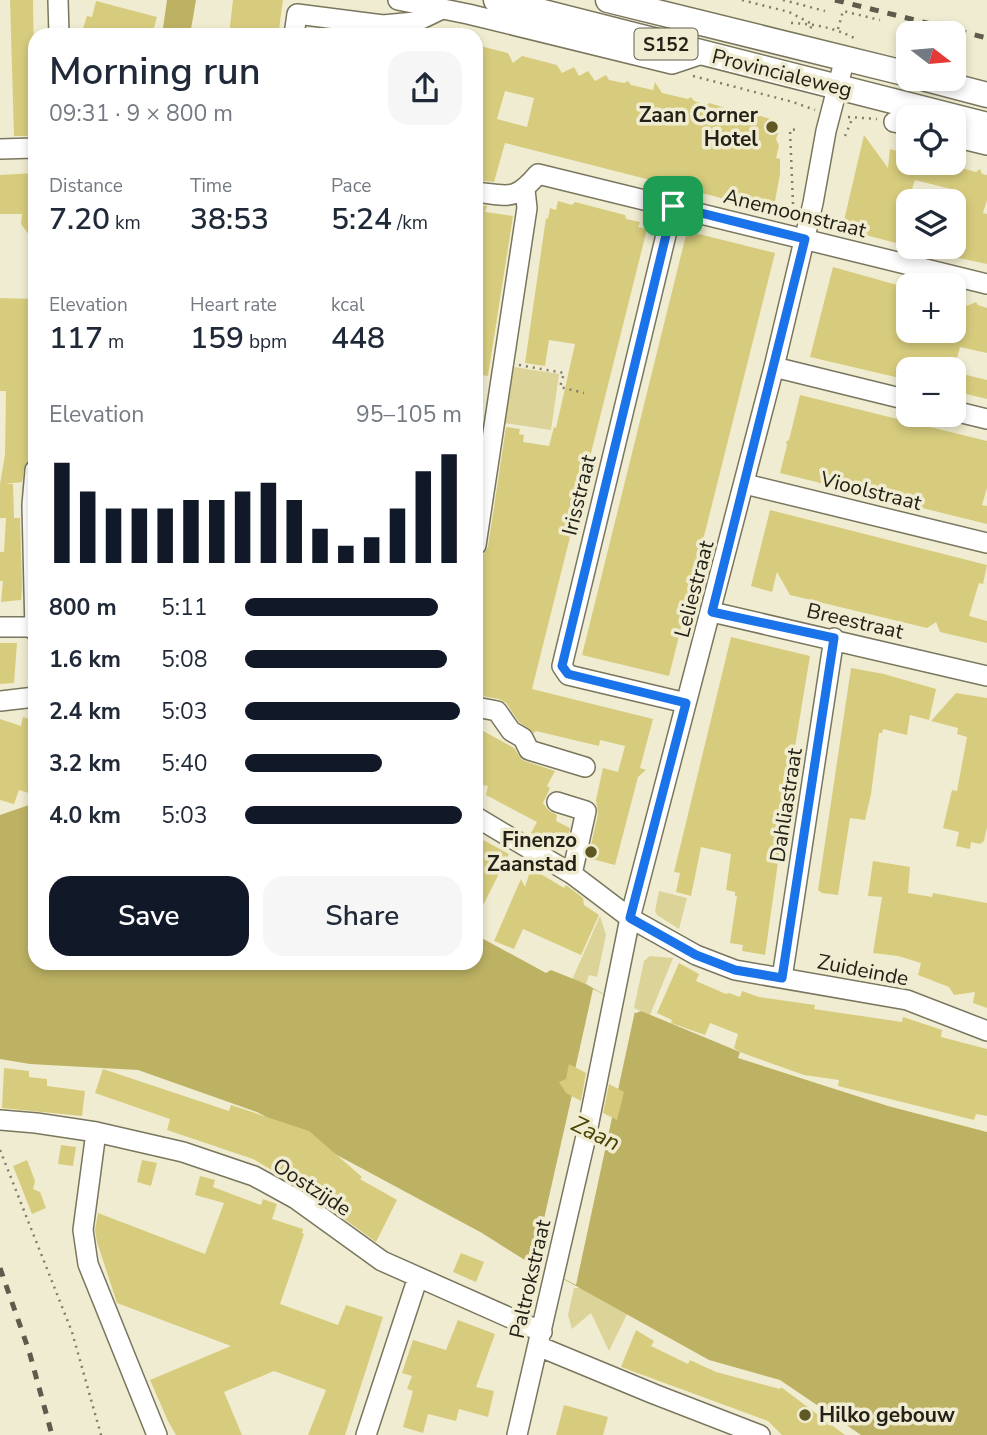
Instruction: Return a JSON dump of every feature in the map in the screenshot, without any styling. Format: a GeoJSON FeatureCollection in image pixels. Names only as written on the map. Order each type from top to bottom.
{"type":"FeatureCollection","features":[{"type":"Feature","properties":{"kind":"main road","name":"Provincialeweg"},"geometry":{"type":"LineString","coordinates":[[496,0],[987,125]]}},
{"type":"Feature","properties":{"kind":"main road","name":"Provincialeweg"},"geometry":{"type":"LineString","coordinates":[[608,0],[896,71]]}},
{"type":"Feature","properties":{"kind":"main road"},"geometry":{"type":"LineString","coordinates":[[966,89],[987,95]]}},
{"type":"Feature","properties":{"kind":"street"},"geometry":{"type":"LineString","coordinates":[[58,0],[59,28]]}},
{"type":"Feature","properties":{"kind":"street"},"geometry":{"type":"LineString","coordinates":[[398,0],[468,14],[672,64],[705,54]]}},
{"type":"Feature","properties":{"kind":"street"},"geometry":{"type":"LineString","coordinates":[[295,28],[296,14],[383,25],[415,22],[440,10]]}},
{"type":"Feature","properties":{"kind":"street","name":"Leliestraat"},"geometry":{"type":"LineString","coordinates":[[587,1132],[630,918],[775,367],[798,237],[845,58]]}},
{"type":"Feature","properties":{"kind":"street"},"geometry":{"type":"LineString","coordinates":[[966,140],[987,145]]}},
{"type":"Feature","properties":{"kind":"street"},"geometry":{"type":"LineString","coordinates":[[0,149],[28,148]]}},
{"type":"Feature","properties":{"kind":"street","name":"Anemoonstraat"},"geometry":{"type":"LineString","coordinates":[[483,193],[511,196],[525,190],[538,174],[987,284]]}},
{"type":"Feature","properties":{"kind":"street"},"geometry":{"type":"LineString","coordinates":[[483,498],[527,208],[525,190]]}},
{"type":"Feature","properties":{"kind":"street","name":"Irisstraat"},"geometry":{"type":"LineString","coordinates":[[673,206],[562,666],[568,674],[686,703]]}},
{"type":"Feature","properties":{"kind":"street"},"geometry":{"type":"LineString","coordinates":[[775,367],[896,397]]}},
{"type":"Feature","properties":{"kind":"street"},"geometry":{"type":"LineString","coordinates":[[966,414],[987,419]]}},
{"type":"Feature","properties":{"kind":"street","name":"Vioolstraat"},"geometry":{"type":"LineString","coordinates":[[745,484],[987,543]]}},
{"type":"Feature","properties":{"kind":"street","name":"Breestraat"},"geometry":{"type":"LineString","coordinates":[[712,612],[834,638],[987,676]]}},
{"type":"Feature","properties":{"kind":"street"},"geometry":{"type":"LineString","coordinates":[[0,627],[28,629]]}},
{"type":"Feature","properties":{"kind":"street","name":"Dahliastraat"},"geometry":{"type":"LineString","coordinates":[[782,978],[834,638]]}},
{"type":"Feature","properties":{"kind":"street"},"geometry":{"type":"LineString","coordinates":[[0,701],[28,698]]}},
{"type":"Feature","properties":{"kind":"street"},"geometry":{"type":"LineString","coordinates":[[483,708],[496,711],[511,731],[523,738],[529,750],[584,767]]}},
{"type":"Feature","properties":{"kind":"street"},"geometry":{"type":"LineString","coordinates":[[557,802],[586,811],[572,874]]}},
{"type":"Feature","properties":{"kind":"street","name":"Zuideinde"},"geometry":{"type":"LineString","coordinates":[[483,821],[572,874],[630,918],[696,955],[735,970],[907,1000],[987,1031]]}},
{"type":"Feature","properties":{"kind":"street","name":"Oostzijde"},"geometry":{"type":"LineString","coordinates":[[0,1120],[96,1132],[183,1152],[254,1176],[296,1199],[382,1261],[654,1394],[760,1435]]}},
{"type":"Feature","properties":{"kind":"street"},"geometry":{"type":"LineString","coordinates":[[96,1132],[83,1230],[88,1264],[157,1435]]}},
{"type":"Feature","properties":{"kind":"street","name":"Paltrokstraat"},"geometry":{"type":"LineString","coordinates":[[517,1435],[587,1132]]}},
{"type":"Feature","properties":{"kind":"street"},"geometry":{"type":"LineString","coordinates":[[366,1435],[418,1277]]}},
{"type":"Feature","properties":{"kind":"path"},"geometry":{"type":"LineString","coordinates":[[742,0],[789,12],[812,24]]}},
{"type":"Feature","properties":{"kind":"path"},"geometry":{"type":"LineString","coordinates":[[783,0],[825,11]]}},
{"type":"Feature","properties":{"kind":"path"},"geometry":{"type":"LineString","coordinates":[[838,29],[842,11],[880,20]]}},
{"type":"Feature","properties":{"kind":"path"},"geometry":{"type":"LineString","coordinates":[[672,64],[693,76],[809,108]]}},
{"type":"Feature","properties":{"kind":"path"},"geometry":{"type":"LineString","coordinates":[[798,237],[794,214],[790,130],[799,129]]}},
{"type":"Feature","properties":{"kind":"path"},"geometry":{"type":"LineString","coordinates":[[503,363],[564,373],[560,387],[584,393]]}},
{"type":"Feature","properties":{"kind":"path"},"geometry":{"type":"LineString","coordinates":[[0,1150],[72,1332],[101,1435]]}},
{"type":"Feature","properties":{"kind":"shaded area"},"geometry":{"type":"Polygon","coordinates":[[[514,367],[559,374],[551,430],[504,423],[514,367]]]}},
{"type":"Feature","properties":{"kind":"shaded area"},"geometry":{"type":"Polygon","coordinates":[[[659,891],[687,898],[679,929],[657,915],[655,911],[659,891]]]}},
{"type":"Feature","properties":{"kind":"shaded area"},"geometry":{"type":"Polygon","coordinates":[[[600,916],[606,935],[597,977],[589,975],[586,984],[572,980],[600,916]]]}},
{"type":"Feature","properties":{"kind":"shaded area"},"geometry":{"type":"Polygon","coordinates":[[[650,956],[673,958],[650,1015],[634,1008],[644,961],[650,956]]]}},
{"type":"Feature","properties":{"kind":"shaded area"},"geometry":{"type":"Polygon","coordinates":[[[574,1288],[581,1288],[627,1314],[609,1351],[591,1313],[572,1329],[568,1315],[574,1288]]]}},
{"type":"Feature","properties":{"kind":"water"},"geometry":{"type":"Polygon","coordinates":[[[167,0],[196,0],[191,28],[163,28],[167,0]]]}},
{"type":"Feature","properties":{"kind":"water","name":"Zaan"},"geometry":{"type":"Polygon","coordinates":[[[28,805],[28,970],[483,970],[483,939],[546,973],[551,970],[586,984],[636,1013],[641,1011],[740,1052],[738,1058],[888,1106],[987,1132],[987,1435],[861,1435],[780,1380],[709,1360],[531,1261],[528,1262],[482,1233],[257,1112],[138,1070],[30,1064],[0,1059],[0,815],[28,805]]]}},
{"type":"Feature","properties":{"kind":"pier"},"geometry":{"type":"Polygon","coordinates":[[[593,989],[635,1011],[576,1285],[534,1263],[593,989]]]}},
{"type":"Feature","properties":{"kind":"building"},"geometry":{"type":"Polygon","coordinates":[[[10,0],[33,0],[33,28],[28,28],[28,136],[14,136],[10,0]]]}},
{"type":"Feature","properties":{"kind":"building"},"geometry":{"type":"Polygon","coordinates":[[[233,0],[283,0],[279,28],[230,28],[233,0]]]}},
{"type":"Feature","properties":{"kind":"building"},"geometry":{"type":"Polygon","coordinates":[[[96,1],[157,17],[154,28],[83,28],[87,16],[92,17],[96,1]]]}},
{"type":"Feature","properties":{"kind":"building"},"geometry":{"type":"Polygon","coordinates":[[[483,47],[508,53],[513,63],[522,56],[557,65],[562,73],[574,67],[579,76],[588,71],[595,81],[606,75],[609,80],[624,83],[628,81],[631,85],[653,90],[655,82],[662,93],[688,99],[691,97],[694,101],[707,105],[709,103],[778,121],[776,139],[779,146],[776,158],[780,159],[780,174],[773,212],[751,206],[752,203],[725,199],[505,143],[494,182],[483,181],[483,47]],[[505,91],[497,119],[527,127],[534,98],[505,91]]]}},
{"type":"Feature","properties":{"kind":"building"},"geometry":{"type":"Polygon","coordinates":[[[864,135],[888,168],[890,149],[896,151],[896,175],[966,175],[966,169],[976,172],[980,169],[982,174],[987,175],[987,200],[983,213],[987,214],[987,264],[963,259],[966,259],[966,189],[951,189],[915,180],[912,189],[896,189],[896,243],[842,229],[864,135]]]}},
{"type":"Feature","properties":{"kind":"building"},"geometry":{"type":"Polygon","coordinates":[[[28,173],[28,234],[21,224],[22,214],[0,214],[0,175],[28,173]]]}},
{"type":"Feature","properties":{"kind":"building"},"geometry":{"type":"Polygon","coordinates":[[[558,201],[572,205],[575,202],[625,215],[626,219],[640,222],[638,227],[647,229],[532,689],[653,719],[640,768],[646,770],[638,777],[615,865],[588,858],[598,814],[596,800],[603,768],[618,772],[625,746],[600,740],[599,746],[536,731],[534,733],[519,722],[506,703],[483,696],[483,555],[488,547],[506,427],[520,429],[519,434],[524,435],[523,442],[549,446],[554,427],[556,428],[575,344],[549,340],[545,366],[525,363],[546,218],[548,219],[550,208],[556,210],[558,201]]]}},
{"type":"Feature","properties":{"kind":"building"},"geometry":{"type":"Polygon","coordinates":[[[483,205],[487,206],[485,212],[513,216],[488,376],[483,375],[483,205]]]}},
{"type":"Feature","properties":{"kind":"building"},"geometry":{"type":"Polygon","coordinates":[[[687,231],[775,253],[669,676],[582,655],[687,231]]]}},
{"type":"Feature","properties":{"kind":"building"},"geometry":{"type":"Polygon","coordinates":[[[833,267],[896,285],[896,343],[966,343],[966,304],[976,302],[987,308],[987,353],[960,347],[957,357],[896,357],[896,377],[810,357],[833,267]]]}},
{"type":"Feature","properties":{"kind":"building"},"geometry":{"type":"Polygon","coordinates":[[[0,298],[28,299],[28,462],[25,464],[22,482],[4,484],[13,484],[14,518],[0,518],[6,391],[0,391],[0,298]]]}},
{"type":"Feature","properties":{"kind":"building"},"geometry":{"type":"Polygon","coordinates":[[[966,375],[987,380],[987,399],[966,394],[966,375]]]}},
{"type":"Feature","properties":{"kind":"building"},"geometry":{"type":"Polygon","coordinates":[[[800,395],[896,419],[896,427],[930,427],[987,441],[987,488],[982,505],[987,506],[987,524],[780,473],[786,442],[789,440],[800,395]]]}},
{"type":"Feature","properties":{"kind":"building"},"geometry":{"type":"Polygon","coordinates":[[[770,510],[987,565],[983,584],[979,583],[969,616],[987,621],[987,643],[940,632],[936,622],[927,628],[790,595],[777,572],[772,592],[751,586],[770,510]]]}},
{"type":"Feature","properties":{"kind":"building"},"geometry":{"type":"Polygon","coordinates":[[[6,518],[20,518],[22,588],[21,600],[1,602],[3,581],[0,581],[0,552],[4,552],[6,518]]]}},
{"type":"Feature","properties":{"kind":"building"},"geometry":{"type":"Polygon","coordinates":[[[731,637],[810,656],[765,955],[742,951],[743,945],[730,943],[737,896],[735,892],[726,890],[731,854],[701,847],[691,896],[676,892],[680,873],[674,872],[731,637]]]}},
{"type":"Feature","properties":{"kind":"building"},"geometry":{"type":"Polygon","coordinates":[[[0,643],[17,643],[14,683],[0,684],[0,643]]]}},
{"type":"Feature","properties":{"kind":"building"},"geometry":{"type":"Polygon","coordinates":[[[851,668],[936,689],[929,720],[910,715],[907,735],[883,729],[882,733],[879,733],[865,820],[850,818],[838,895],[818,890],[851,668]]]}},
{"type":"Feature","properties":{"kind":"building"},"geometry":{"type":"Polygon","coordinates":[[[956,693],[987,698],[987,827],[984,841],[980,844],[971,842],[970,849],[956,846],[959,832],[943,828],[952,790],[957,791],[967,737],[957,734],[958,728],[931,721],[956,693]]]}},
{"type":"Feature","properties":{"kind":"building"},"geometry":{"type":"Polygon","coordinates":[[[23,717],[28,719],[28,793],[19,790],[14,804],[0,800],[0,719],[21,726],[23,717]]]}},
{"type":"Feature","properties":{"kind":"building"},"geometry":{"type":"Polygon","coordinates":[[[483,731],[514,748],[522,760],[555,771],[547,786],[550,788],[543,803],[549,811],[557,815],[556,821],[570,828],[565,850],[531,833],[537,822],[486,795],[488,786],[483,785],[483,731]]]}},
{"type":"Feature","properties":{"kind":"building"},"geometry":{"type":"Polygon","coordinates":[[[483,840],[509,854],[483,905],[483,840]]]}},
{"type":"Feature","properties":{"kind":"building"},"geometry":{"type":"Polygon","coordinates":[[[873,861],[910,867],[908,893],[932,897],[933,893],[987,903],[987,1008],[973,1003],[975,992],[954,995],[949,987],[918,975],[921,963],[898,956],[873,953],[882,897],[868,896],[873,861]]]}},
{"type":"Feature","properties":{"kind":"building"},"geometry":{"type":"Polygon","coordinates":[[[531,868],[564,888],[566,885],[583,898],[584,905],[599,915],[581,955],[523,929],[514,949],[494,941],[521,879],[525,887],[531,868]]]}},
{"type":"Feature","properties":{"kind":"building"},"geometry":{"type":"Polygon","coordinates":[[[679,963],[699,974],[696,981],[726,994],[740,997],[742,991],[759,997],[815,1005],[814,1009],[902,1022],[903,1017],[942,1030],[941,1037],[987,1049],[987,1116],[976,1114],[974,1120],[838,1086],[839,1080],[804,1075],[740,1052],[734,1048],[738,1034],[710,1023],[705,1035],[671,1023],[672,1020],[657,1013],[679,963]]]}},
{"type":"Feature","properties":{"kind":"building"},"geometry":{"type":"Polygon","coordinates":[[[569,1064],[586,1073],[581,1101],[566,1093],[559,1082],[566,1079],[569,1064]]]}},
{"type":"Feature","properties":{"kind":"building"},"geometry":{"type":"Polygon","coordinates":[[[4,1068],[29,1071],[29,1077],[47,1079],[47,1086],[85,1091],[82,1116],[2,1108],[4,1068]]]}},
{"type":"Feature","properties":{"kind":"building"},"geometry":{"type":"Polygon","coordinates":[[[103,1069],[229,1111],[231,1105],[309,1131],[362,1177],[360,1179],[397,1200],[376,1242],[303,1189],[253,1159],[167,1130],[170,1119],[95,1093],[103,1069]]]}},
{"type":"Feature","properties":{"kind":"building"},"geometry":{"type":"Polygon","coordinates":[[[609,1084],[624,1092],[617,1120],[603,1113],[609,1084]]]}},
{"type":"Feature","properties":{"kind":"building"},"geometry":{"type":"Polygon","coordinates":[[[61,1145],[76,1147],[73,1166],[58,1164],[61,1145]]]}},
{"type":"Feature","properties":{"kind":"building"},"geometry":{"type":"Polygon","coordinates":[[[27,1160],[35,1181],[33,1189],[40,1192],[46,1208],[32,1214],[13,1166],[27,1160]]]}},
{"type":"Feature","properties":{"kind":"building"},"geometry":{"type":"Polygon","coordinates":[[[142,1160],[157,1163],[151,1186],[137,1182],[142,1160]]]}},
{"type":"Feature","properties":{"kind":"building"},"geometry":{"type":"Polygon","coordinates":[[[200,1176],[215,1180],[213,1187],[261,1205],[263,1199],[277,1204],[272,1219],[303,1229],[304,1234],[280,1304],[338,1325],[346,1305],[383,1317],[345,1435],[308,1435],[326,1390],[274,1371],[224,1392],[242,1435],[176,1435],[168,1421],[150,1380],[231,1346],[117,1303],[95,1230],[98,1213],[205,1254],[224,1203],[195,1195],[200,1176]]]}},
{"type":"Feature","properties":{"kind":"building"},"geometry":{"type":"Polygon","coordinates":[[[461,1253],[484,1262],[476,1282],[453,1272],[461,1253]]]}},
{"type":"Feature","properties":{"kind":"building"},"geometry":{"type":"Polygon","coordinates":[[[458,1320],[495,1334],[476,1387],[494,1391],[488,1417],[459,1409],[456,1421],[428,1414],[423,1433],[403,1427],[413,1391],[407,1389],[412,1376],[402,1373],[413,1340],[446,1350],[458,1320]]]}},
{"type":"Feature","properties":{"kind":"building"},"geometry":{"type":"Polygon","coordinates":[[[636,1330],[654,1341],[651,1346],[688,1364],[690,1360],[716,1372],[780,1389],[781,1387],[845,1435],[782,1435],[768,1421],[621,1367],[636,1330]]]}},
{"type":"Feature","properties":{"kind":"building"},"geometry":{"type":"Polygon","coordinates":[[[564,1405],[608,1417],[603,1435],[556,1435],[564,1405]]]}},
{"type":"Feature","properties":{"kind":"railway"},"geometry":{"type":"LineString","coordinates":[[835,0],[987,38]]}},
{"type":"Feature","properties":{"kind":"railway"},"geometry":{"type":"LineString","coordinates":[[0,1268],[29,1351],[52,1435]]}},
{"type":"Feature","properties":{"kind":"place","name":"Zaan Corner Hotel"},"geometry":{"type":"Point","coordinates":[772,127]}},
{"type":"Feature","properties":{"kind":"place","name":"Finenzo Zaanstad"},"geometry":{"type":"Point","coordinates":[591,852]}},
{"type":"Feature","properties":{"kind":"place","name":"Hilko gebouw"},"geometry":{"type":"Point","coordinates":[805,1415]}},
{"type":"Feature","properties":{"kind":"route"},"geometry":{"type":"LineString","coordinates":[[673,206],[805,239],[712,612],[834,638],[782,978],[735,970],[696,955],[630,918],[686,703],[568,674],[562,666],[673,206]]}}]}
